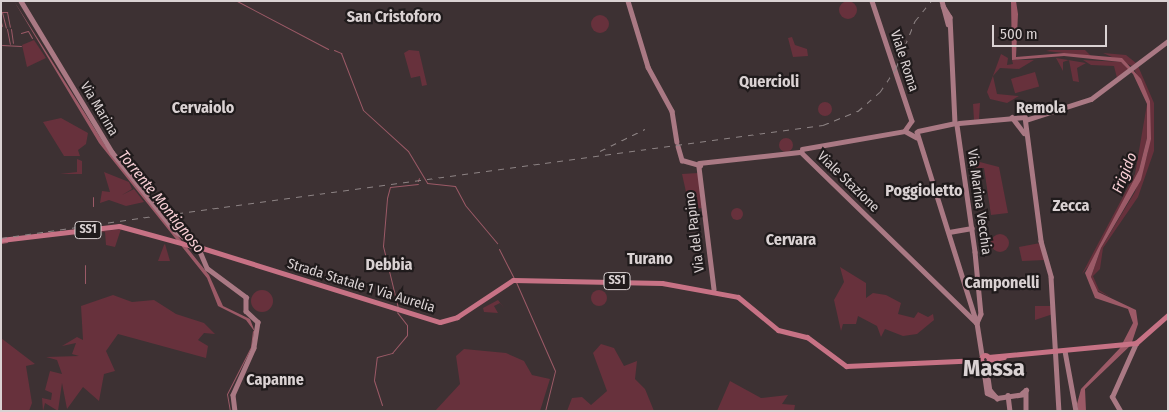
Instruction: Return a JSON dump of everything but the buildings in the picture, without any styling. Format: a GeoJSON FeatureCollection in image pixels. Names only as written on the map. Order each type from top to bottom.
{"type":"FeatureCollection","features":[{"type":"Feature","properties":{"kind":"main road","name":"Via Marina"},"geometry":{"type":"LineString","coordinates":[[21,1],[112,152],[175,231],[192,244]]}},
{"type":"Feature","properties":{"kind":"main road"},"geometry":{"type":"LineString","coordinates":[[628,1],[648,67],[672,111],[677,144],[682,160],[698,166],[774,157],[801,150],[915,129],[1025,117],[1084,102],[1168,41]]}},
{"type":"Feature","properties":{"kind":"main road","name":"Viale Roma"},"geometry":{"type":"LineString","coordinates":[[872,1],[915,129]]}},
{"type":"Feature","properties":{"kind":"main road","name":"Via Marina Vecchia"},"geometry":{"type":"LineString","coordinates":[[943,4],[949,26],[957,123],[972,228],[980,311],[977,319]]}},
{"type":"Feature","properties":{"kind":"main road"},"geometry":{"type":"LineString","coordinates":[[1025,117],[1023,125],[1024,134],[1041,241],[1052,277],[1059,411]]}},
{"type":"Feature","properties":{"kind":"main road"},"geometry":{"type":"LineString","coordinates":[[1014,118],[1023,125]]}},
{"type":"Feature","properties":{"kind":"main road"},"geometry":{"type":"LineString","coordinates":[[915,129],[977,319],[985,358],[989,392],[998,397],[1024,393],[1026,411]]}},
{"type":"Feature","properties":{"kind":"main road","name":"Viale Stazione"},"geometry":{"type":"LineString","coordinates":[[801,150],[968,314],[977,319]]}},
{"type":"Feature","properties":{"kind":"main road","name":"Via del Papino"},"geometry":{"type":"LineString","coordinates":[[698,166],[714,289]]}},
{"type":"Feature","properties":{"kind":"main road","name":"Strada Statale 1 Via Aurelia"},"geometry":{"type":"LineString","coordinates":[[1,240],[119,226],[192,244],[201,250],[447,321],[514,280],[636,281],[714,289],[743,299],[782,332],[807,337],[841,364],[858,366],[1004,357],[1135,343]]}},
{"type":"Feature","properties":{"kind":"main road"},"geometry":{"type":"LineString","coordinates":[[949,232],[972,228]]}},
{"type":"Feature","properties":{"kind":"main road"},"geometry":{"type":"LineString","coordinates":[[201,250],[212,273],[246,297],[246,311],[257,321],[258,329],[234,395],[235,411]]}},
{"type":"Feature","properties":{"kind":"main road"},"geometry":{"type":"LineString","coordinates":[[1120,411],[1112,397],[1135,343],[1168,315]]}},
{"type":"Feature","properties":{"kind":"main road"},"geometry":{"type":"LineString","coordinates":[[1064,350],[1076,411]]}},
{"type":"Feature","properties":{"kind":"main road"},"geometry":{"type":"LineString","coordinates":[[1007,397],[1010,411]]}},
{"type":"Feature","properties":{"kind":"shaded area"},"geometry":{"type":"Polygon","coordinates":[[[14,1],[105,145],[209,275],[223,306],[250,319],[255,332],[246,320],[218,306],[207,278],[99,143],[14,1]]]}},
{"type":"Feature","properties":{"kind":"shaded area"},"geometry":{"type":"Polygon","coordinates":[[[848,1],[854,4],[857,10],[854,16],[848,19],[842,16],[839,10],[842,4],[848,1]]]}},
{"type":"Feature","properties":{"kind":"shaded area"},"geometry":{"type":"Polygon","coordinates":[[[1011,1],[1016,1],[1018,14],[1016,57],[1064,53],[1122,58],[1141,79],[1150,101],[1151,139],[1141,180],[1101,248],[1091,277],[1098,292],[1136,310],[1138,324],[1131,345],[1085,389],[1086,411],[1078,411],[1077,404],[1081,389],[1120,348],[1133,323],[1128,309],[1095,298],[1085,273],[1139,170],[1147,138],[1147,104],[1133,74],[1121,62],[1064,56],[1012,60],[1011,1]]]}},
{"type":"Feature","properties":{"kind":"shaded area"},"geometry":{"type":"Polygon","coordinates":[[[596,15],[604,15],[609,20],[607,31],[596,33],[591,28],[591,20],[596,15]]]}},
{"type":"Feature","properties":{"kind":"shaded area"},"geometry":{"type":"Polygon","coordinates":[[[792,37],[795,45],[807,49],[808,56],[793,57],[788,38],[792,37]]]}},
{"type":"Feature","properties":{"kind":"shaded area"},"geometry":{"type":"Polygon","coordinates":[[[34,40],[46,58],[27,67],[22,45],[34,40]]]}},
{"type":"Feature","properties":{"kind":"shaded area"},"geometry":{"type":"Polygon","coordinates":[[[409,50],[419,51],[427,85],[422,86],[420,76],[411,78],[404,53],[409,50]]]}},
{"type":"Feature","properties":{"kind":"shaded area"},"geometry":{"type":"Polygon","coordinates":[[[1050,50],[1085,50],[1091,56],[1046,51],[1050,50]]]}},
{"type":"Feature","properties":{"kind":"shaded area"},"geometry":{"type":"Polygon","coordinates":[[[1103,53],[1126,55],[1136,63],[1132,66],[1103,53]]]}},
{"type":"Feature","properties":{"kind":"shaded area"},"geometry":{"type":"Polygon","coordinates":[[[1001,54],[1008,58],[1007,65],[1013,64],[1012,60],[1034,60],[1019,69],[1000,68],[993,76],[997,94],[1019,96],[1007,103],[990,99],[987,92],[1001,54]]]}},
{"type":"Feature","properties":{"kind":"shaded area"},"geometry":{"type":"Polygon","coordinates":[[[1056,58],[1069,60],[1063,62],[1063,71],[1056,58]]]}},
{"type":"Feature","properties":{"kind":"shaded area"},"geometry":{"type":"Polygon","coordinates":[[[1069,60],[1086,63],[1077,68],[1079,82],[1073,81],[1069,60]]]}},
{"type":"Feature","properties":{"kind":"shaded area"},"geometry":{"type":"Polygon","coordinates":[[[1083,60],[1121,62],[1129,69],[1117,78],[1114,66],[1091,65],[1083,60]]]}},
{"type":"Feature","properties":{"kind":"shaded area"},"geometry":{"type":"Polygon","coordinates":[[[1138,66],[1154,103],[1154,151],[1138,197],[1103,248],[1100,269],[1093,276],[1099,290],[1112,298],[1094,289],[1091,277],[1101,248],[1135,192],[1148,152],[1150,101],[1134,69],[1138,66]]]}},
{"type":"Feature","properties":{"kind":"shaded area"},"geometry":{"type":"Polygon","coordinates":[[[1035,72],[1039,86],[1015,93],[1011,79],[1035,72]]]}},
{"type":"Feature","properties":{"kind":"shaded area"},"geometry":{"type":"Polygon","coordinates":[[[822,102],[828,102],[832,109],[828,116],[822,116],[818,112],[818,106],[822,102]]]}},
{"type":"Feature","properties":{"kind":"shaded area"},"geometry":{"type":"Polygon","coordinates":[[[980,103],[979,119],[974,120],[973,104],[980,103]]]}},
{"type":"Feature","properties":{"kind":"shaded area"},"geometry":{"type":"Polygon","coordinates":[[[1147,104],[1147,138],[1139,170],[1092,262],[1082,274],[1135,174],[1147,104]]]}},
{"type":"Feature","properties":{"kind":"shaded area"},"geometry":{"type":"Polygon","coordinates":[[[61,118],[88,133],[86,144],[78,150],[80,156],[64,156],[43,122],[61,118]]]}},
{"type":"Feature","properties":{"kind":"shaded area"},"geometry":{"type":"Polygon","coordinates":[[[786,138],[791,140],[793,145],[791,150],[786,152],[781,150],[779,145],[781,140],[786,138]]]}},
{"type":"Feature","properties":{"kind":"shaded area"},"geometry":{"type":"Polygon","coordinates":[[[77,159],[82,161],[82,174],[60,174],[77,172],[77,159]]]}},
{"type":"Feature","properties":{"kind":"shaded area"},"geometry":{"type":"Polygon","coordinates":[[[976,161],[999,167],[1008,213],[991,215],[984,168],[976,168],[976,161]]]}},
{"type":"Feature","properties":{"kind":"shaded area"},"geometry":{"type":"Polygon","coordinates":[[[104,172],[129,182],[132,189],[122,195],[134,189],[144,202],[126,206],[109,200],[100,203],[102,191],[110,192],[104,172]]]}},
{"type":"Feature","properties":{"kind":"shaded area"},"geometry":{"type":"Polygon","coordinates":[[[698,173],[702,208],[690,210],[682,174],[698,173]]]}},
{"type":"Feature","properties":{"kind":"shaded area"},"geometry":{"type":"Polygon","coordinates":[[[735,208],[739,208],[743,214],[739,220],[735,220],[731,216],[731,212],[735,208]]]}},
{"type":"Feature","properties":{"kind":"shaded area"},"geometry":{"type":"Polygon","coordinates":[[[121,229],[115,247],[106,245],[105,232],[64,236],[121,229]]]}},
{"type":"Feature","properties":{"kind":"shaded area"},"geometry":{"type":"Polygon","coordinates":[[[1000,234],[1008,239],[1009,243],[1004,251],[1000,252],[992,247],[991,243],[996,235],[1000,234]]]}},
{"type":"Feature","properties":{"kind":"shaded area"},"geometry":{"type":"Polygon","coordinates":[[[1040,243],[1045,260],[1022,261],[1019,247],[1040,243]]]}},
{"type":"Feature","properties":{"kind":"shaded area"},"geometry":{"type":"Polygon","coordinates":[[[164,245],[170,261],[158,261],[164,245]]]}},
{"type":"Feature","properties":{"kind":"shaded area"},"geometry":{"type":"Polygon","coordinates":[[[840,267],[866,283],[866,298],[873,293],[886,295],[901,303],[898,314],[914,318],[918,312],[928,317],[933,314],[934,320],[917,334],[903,336],[885,329],[881,337],[877,326],[858,316],[856,324],[843,324],[841,331],[834,300],[844,282],[840,267]]]}},
{"type":"Feature","properties":{"kind":"shaded area"},"geometry":{"type":"Polygon","coordinates":[[[262,290],[272,297],[273,301],[266,311],[262,312],[252,305],[251,301],[258,291],[262,290]]]}},
{"type":"Feature","properties":{"kind":"shaded area"},"geometry":{"type":"Polygon","coordinates":[[[596,290],[602,290],[607,295],[605,304],[596,306],[591,301],[591,295],[596,290]]]}},
{"type":"Feature","properties":{"kind":"shaded area"},"geometry":{"type":"Polygon","coordinates":[[[113,295],[132,302],[154,300],[176,314],[204,323],[215,334],[204,333],[198,340],[208,346],[206,358],[118,334],[106,351],[115,371],[104,374],[99,401],[83,387],[67,409],[62,383],[58,411],[45,403],[43,411],[42,398],[51,400],[52,393],[45,390],[50,371],[62,374],[57,360],[46,357],[79,356],[72,354],[76,343],[62,346],[77,337],[83,340],[81,306],[113,295]]]}},
{"type":"Feature","properties":{"kind":"shaded area"},"geometry":{"type":"Polygon","coordinates":[[[498,300],[505,309],[500,303],[494,306],[498,313],[484,312],[483,308],[498,300]]]}},
{"type":"Feature","properties":{"kind":"shaded area"},"geometry":{"type":"Polygon","coordinates":[[[1035,306],[1053,306],[1053,314],[1035,320],[1035,306]]]}},
{"type":"Feature","properties":{"kind":"shaded area"},"geometry":{"type":"Polygon","coordinates":[[[1,338],[35,364],[26,366],[32,403],[29,411],[1,411],[1,338]]]}},
{"type":"Feature","properties":{"kind":"shaded area"},"geometry":{"type":"Polygon","coordinates":[[[601,344],[614,348],[624,366],[637,361],[635,379],[645,389],[654,411],[567,411],[572,398],[582,397],[591,405],[607,391],[593,353],[601,344]]]}},
{"type":"Feature","properties":{"kind":"shaded area"},"geometry":{"type":"Polygon","coordinates":[[[464,349],[506,353],[524,361],[532,375],[550,379],[540,411],[435,411],[460,384],[456,356],[464,349]]]}},
{"type":"Feature","properties":{"kind":"shaded area"},"geometry":{"type":"Polygon","coordinates":[[[730,381],[761,398],[788,395],[782,404],[795,405],[794,411],[717,411],[730,381]]]}},
{"type":"Feature","properties":{"kind":"waterway"},"geometry":{"type":"LineString","coordinates":[[237,1],[328,49]]}},
{"type":"Feature","properties":{"kind":"waterway"},"geometry":{"type":"LineString","coordinates":[[1,12],[7,12],[10,27]]}},
{"type":"Feature","properties":{"kind":"waterway"},"geometry":{"type":"LineString","coordinates":[[2,12],[6,28]]}},
{"type":"Feature","properties":{"kind":"waterway"},"geometry":{"type":"LineString","coordinates":[[1,22],[2,26]]}},
{"type":"Feature","properties":{"kind":"waterway"},"geometry":{"type":"LineString","coordinates":[[7,29],[10,44]]}},
{"type":"Feature","properties":{"kind":"waterway"},"geometry":{"type":"LineString","coordinates":[[11,29],[13,43]]}},
{"type":"Feature","properties":{"kind":"waterway"},"geometry":{"type":"LineString","coordinates":[[21,33],[28,31],[32,38]]}},
{"type":"Feature","properties":{"kind":"waterway"},"geometry":{"type":"LineString","coordinates":[[2,45],[21,46]]}},
{"type":"Feature","properties":{"kind":"waterway"},"geometry":{"type":"LineString","coordinates":[[334,50],[341,53],[363,110],[408,151],[427,183],[455,186],[465,205],[497,243]]}},
{"type":"Feature","properties":{"kind":"waterway"},"geometry":{"type":"LineString","coordinates":[[398,308],[383,246],[387,198],[390,187],[418,184]]}},
{"type":"Feature","properties":{"kind":"waterway"},"geometry":{"type":"LineString","coordinates":[[93,197],[93,206]]}},
{"type":"Feature","properties":{"kind":"waterway"},"geometry":{"type":"LineString","coordinates":[[1,243],[7,242]]}},
{"type":"Feature","properties":{"kind":"waterway"},"geometry":{"type":"LineString","coordinates":[[499,249],[514,279]]}},
{"type":"Feature","properties":{"kind":"waterway"},"geometry":{"type":"LineString","coordinates":[[85,265],[85,283]]}},
{"type":"Feature","properties":{"kind":"waterway"},"geometry":{"type":"LineString","coordinates":[[516,282],[555,371],[545,411]]}},
{"type":"Feature","properties":{"kind":"waterway"},"geometry":{"type":"LineString","coordinates":[[382,405],[374,380],[377,357],[392,353],[407,335],[407,325],[397,312]]}},
{"type":"Feature","properties":{"kind":"waterway","name":"Torrente Montignoso"},"geometry":{"type":"LineString","coordinates":[[230,411],[227,394],[251,347],[253,331]]}},
{"type":"Feature","properties":{"kind":"railway"},"geometry":{"type":"LineString","coordinates":[[165,215],[823,125],[858,111],[880,92],[896,68],[915,21],[931,1]]}},
{"type":"Feature","properties":{"kind":"railway"},"geometry":{"type":"LineString","coordinates":[[600,151],[645,129]]}},
{"type":"Feature","properties":{"kind":"railway"},"geometry":{"type":"LineString","coordinates":[[1,238],[153,216]]}},
{"type":"Feature","properties":{"kind":"district","name":"San Cristoforo"},"geometry":{"type":"Point","coordinates":[394,17]}},
{"type":"Feature","properties":{"kind":"district","name":"Quercioli"},"geometry":{"type":"Point","coordinates":[769,82]}},
{"type":"Feature","properties":{"kind":"district","name":"Cervaiolo"},"geometry":{"type":"Point","coordinates":[203,108]}},
{"type":"Feature","properties":{"kind":"district","name":"Remola"},"geometry":{"type":"Point","coordinates":[1041,108]}},
{"type":"Feature","properties":{"kind":"district","name":"Poggioletto"},"geometry":{"type":"Point","coordinates":[924,191]}},
{"type":"Feature","properties":{"kind":"district","name":"Zecca"},"geometry":{"type":"Point","coordinates":[1071,206]}},
{"type":"Feature","properties":{"kind":"district","name":"Cervara"},"geometry":{"type":"Point","coordinates":[791,240]}},
{"type":"Feature","properties":{"kind":"district","name":"Turano"},"geometry":{"type":"Point","coordinates":[650,259]}},
{"type":"Feature","properties":{"kind":"district","name":"Debbia"},"geometry":{"type":"Point","coordinates":[389,265]}},
{"type":"Feature","properties":{"kind":"district","name":"Camponelli"},"geometry":{"type":"Point","coordinates":[1002,283]}},
{"type":"Feature","properties":{"kind":"district","name":"Massa"},"geometry":{"type":"Point","coordinates":[994,369]}},
{"type":"Feature","properties":{"kind":"district","name":"Capanne"},"geometry":{"type":"Point","coordinates":[275,380]}},
{"type":"Feature","properties":{"kind":"water label","name":"Frigido"},"geometry":{"type":"Point","coordinates":[1125,173]}}]}
